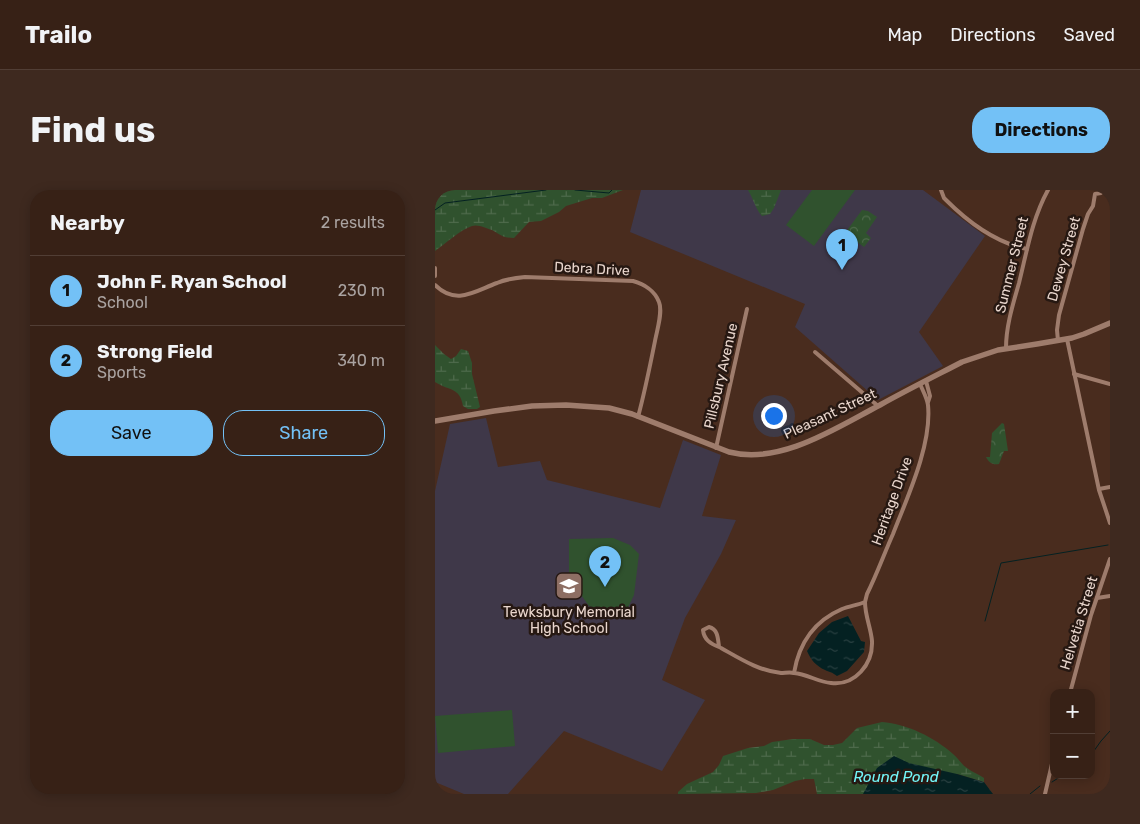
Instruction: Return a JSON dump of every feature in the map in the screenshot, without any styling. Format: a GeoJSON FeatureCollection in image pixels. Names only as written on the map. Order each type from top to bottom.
{"type":"FeatureCollection","features":[{"type":"Feature","properties":{"kind":"main road","name":"Pleasant Street"},"geometry":{"type":"LineString","coordinates":[[435,421],[524,406],[609,408],[627,412],[716,448],[739,454],[762,455],[799,445],[820,436],[962,362],[1006,348],[1067,339],[1084,334],[1110,322]]}},
{"type":"Feature","properties":{"kind":"street"},"geometry":{"type":"LineString","coordinates":[[941,190],[944,198],[974,224],[1005,243],[1027,249]]}},
{"type":"Feature","properties":{"kind":"street","name":"Summer Street"},"geometry":{"type":"LineString","coordinates":[[1006,348],[1008,328],[1030,234],[1048,190]]}},
{"type":"Feature","properties":{"kind":"street","name":"Dewey Street"},"geometry":{"type":"LineString","coordinates":[[1058,341],[1059,315],[1086,218],[1093,206],[1095,192],[1105,190]]}},
{"type":"Feature","properties":{"kind":"street"},"geometry":{"type":"LineString","coordinates":[[435,268],[435,276]]}},
{"type":"Feature","properties":{"kind":"street","name":"Debra Drive"},"geometry":{"type":"LineString","coordinates":[[435,285],[453,296],[460,296],[508,279],[525,277],[627,281],[641,284],[656,296],[660,308],[659,322],[638,417]]}},
{"type":"Feature","properties":{"kind":"street","name":"Pillsbury Avenue"},"geometry":{"type":"LineString","coordinates":[[716,448],[747,309]]}},
{"type":"Feature","properties":{"kind":"street"},"geometry":{"type":"LineString","coordinates":[[1067,339],[1099,489],[1110,523]]}},
{"type":"Feature","properties":{"kind":"street"},"geometry":{"type":"LineString","coordinates":[[815,352],[878,406]]}},
{"type":"Feature","properties":{"kind":"street"},"geometry":{"type":"LineString","coordinates":[[1074,374],[1110,384]]}},
{"type":"Feature","properties":{"kind":"street","name":"Heritage Drive"},"geometry":{"type":"LineString","coordinates":[[721,648],[762,668],[781,673],[802,674],[818,681],[834,684],[849,681],[858,676],[866,666],[872,646],[865,602],[918,468],[928,418],[923,382]]}},
{"type":"Feature","properties":{"kind":"street"},"geometry":{"type":"LineString","coordinates":[[1099,489],[1110,487]]}},
{"type":"Feature","properties":{"kind":"street","name":"Helvetia Street"},"geometry":{"type":"LineString","coordinates":[[1071,689],[1110,559]]}},
{"type":"Feature","properties":{"kind":"street"},"geometry":{"type":"LineString","coordinates":[[1097,598],[1110,596]]}},
{"type":"Feature","properties":{"kind":"street"},"geometry":{"type":"LineString","coordinates":[[794,673],[799,650],[815,628],[835,612],[865,602]]}},
{"type":"Feature","properties":{"kind":"street"},"geometry":{"type":"LineString","coordinates":[[709,627],[715,630],[719,647],[708,641],[703,635],[703,630],[709,627]]}},
{"type":"Feature","properties":{"kind":"street"},"geometry":{"type":"LineString","coordinates":[[1045,794],[1050,772]]}},
{"type":"Feature","properties":{"kind":"shaded area"},"geometry":{"type":"Polygon","coordinates":[[[641,190],[923,190],[985,236],[919,332],[943,366],[878,400],[795,327],[805,304],[630,232],[641,190]]]}},
{"type":"Feature","properties":{"kind":"shaded area","name":"Tewksbury Memorial High School"},"geometry":{"type":"Polygon","coordinates":[[[486,418],[498,467],[540,461],[547,480],[660,508],[683,440],[721,455],[702,516],[736,520],[721,554],[685,618],[662,680],[705,700],[662,771],[564,731],[508,794],[464,794],[435,782],[435,491],[450,424],[486,418]]]}},
{"type":"Feature","properties":{"kind":"green space"},"geometry":{"type":"Polygon","coordinates":[[[435,190],[623,190],[602,198],[592,198],[566,206],[559,212],[541,221],[529,222],[514,238],[505,237],[482,226],[472,226],[435,251],[435,190]]]}},
{"type":"Feature","properties":{"kind":"green space"},"geometry":{"type":"Polygon","coordinates":[[[748,190],[781,190],[770,214],[762,216],[748,190]]]}},
{"type":"Feature","properties":{"kind":"green space"},"geometry":{"type":"Polygon","coordinates":[[[812,190],[855,190],[814,246],[786,225],[812,190]]]}},
{"type":"Feature","properties":{"kind":"green space"},"geometry":{"type":"Polygon","coordinates":[[[862,210],[868,211],[877,217],[866,233],[871,238],[864,247],[845,233],[862,210]]]}},
{"type":"Feature","properties":{"kind":"green space"},"geometry":{"type":"Polygon","coordinates":[[[435,345],[451,359],[461,349],[468,351],[480,407],[468,409],[463,406],[457,392],[435,382],[435,345]]]}},
{"type":"Feature","properties":{"kind":"green space"},"geometry":{"type":"Polygon","coordinates":[[[1002,423],[1004,424],[1008,451],[1004,451],[999,464],[995,464],[986,457],[990,457],[992,433],[1002,423]]]}},
{"type":"Feature","properties":{"kind":"green space"},"geometry":{"type":"Polygon","coordinates":[[[613,538],[630,545],[639,554],[634,595],[623,618],[589,606],[569,578],[569,539],[613,538]]]}},
{"type":"Feature","properties":{"kind":"green space"},"geometry":{"type":"Polygon","coordinates":[[[512,710],[515,746],[438,753],[435,716],[512,710]]]}},
{"type":"Feature","properties":{"kind":"green space"},"geometry":{"type":"Polygon","coordinates":[[[882,722],[901,725],[929,737],[946,748],[965,767],[984,778],[984,782],[957,774],[865,794],[817,794],[814,779],[805,779],[773,790],[756,793],[678,794],[687,784],[713,772],[723,756],[748,748],[764,746],[772,742],[793,739],[810,739],[824,745],[833,745],[842,743],[857,728],[882,722]]]}},
{"type":"Feature","properties":{"kind":"water"},"geometry":{"type":"Polygon","coordinates":[[[848,616],[861,641],[865,642],[864,652],[847,671],[837,676],[816,665],[807,651],[819,633],[832,622],[848,616]]]}},
{"type":"Feature","properties":{"kind":"water","name":"Round Pond"},"geometry":{"type":"Polygon","coordinates":[[[894,756],[909,763],[984,782],[993,794],[863,794],[877,768],[894,756]]]}},
{"type":"Feature","properties":{"kind":"waterway"},"geometry":{"type":"LineString","coordinates":[[435,210],[445,203],[546,190]]}},
{"type":"Feature","properties":{"kind":"waterway"},"geometry":{"type":"LineString","coordinates":[[575,190],[609,193],[612,190]]}},
{"type":"Feature","properties":{"kind":"waterway"},"geometry":{"type":"LineString","coordinates":[[985,621],[1001,563],[1108,545]]}},
{"type":"Feature","properties":{"kind":"waterway"},"geometry":{"type":"LineString","coordinates":[[1095,749],[1110,731]]}},
{"type":"Feature","properties":{"kind":"waterway"},"geometry":{"type":"LineString","coordinates":[[1052,782],[1057,779]]}},
{"type":"Feature","properties":{"kind":"waterway"},"geometry":{"type":"LineString","coordinates":[[1030,794],[1040,786]]}},
{"type":"Feature","properties":{"kind":"place","name":"John F. Ryan School"},"geometry":{"type":"Point","coordinates":[842,270]}},
{"type":"Feature","properties":{"kind":"place","name":"Tewksbury Memorial High School"},"geometry":{"type":"Point","coordinates":[569,586]}},
{"type":"Feature","properties":{"kind":"place","name":"Strong Field"},"geometry":{"type":"Point","coordinates":[605,587]}}]}
